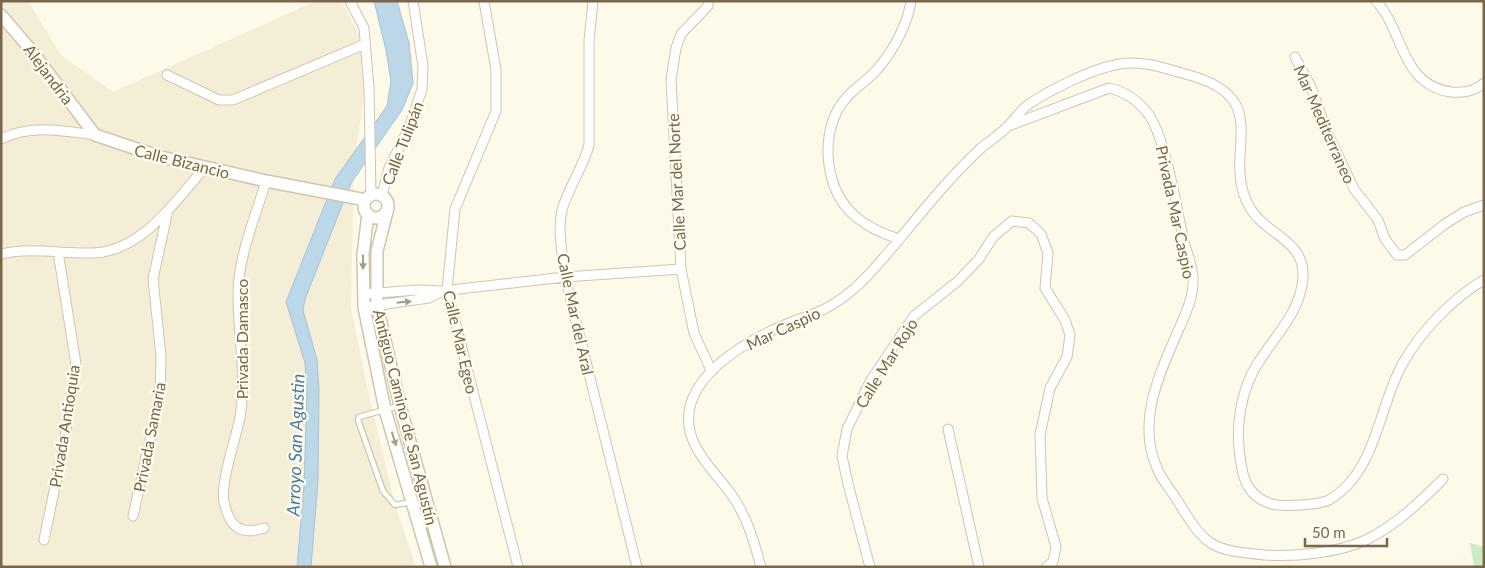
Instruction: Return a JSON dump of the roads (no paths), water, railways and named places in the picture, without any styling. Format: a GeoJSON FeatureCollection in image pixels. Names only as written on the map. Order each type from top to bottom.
{"type":"FeatureCollection","features":[{"type":"Feature","properties":{"kind":"street"},"geometry":{"type":"LineString","coordinates":[[350,1],[364,28],[369,88],[370,160],[373,197],[365,208],[368,214],[379,218],[384,215],[388,208],[386,199],[373,197]]}},
{"type":"Feature","properties":{"kind":"street","name":"Calle Tulipán"},"geometry":{"type":"LineString","coordinates":[[373,197],[409,128],[422,89],[423,66],[413,1]]}},
{"type":"Feature","properties":{"kind":"street","name":"Calle Mar Egeo"},"geometry":{"type":"LineString","coordinates":[[484,1],[496,70],[496,111],[454,208],[444,291],[518,567]]}},
{"type":"Feature","properties":{"kind":"street","name":"Calle Mar del Aral"},"geometry":{"type":"LineString","coordinates":[[593,1],[588,41],[589,145],[562,210],[561,242],[565,277],[636,567]]}},
{"type":"Feature","properties":{"kind":"street","name":"Calle Mar del Norte"},"geometry":{"type":"LineString","coordinates":[[708,1],[708,6],[681,34],[676,48],[671,79],[681,269],[694,333],[712,370]]}},
{"type":"Feature","properties":{"kind":"street"},"geometry":{"type":"LineString","coordinates":[[899,239],[864,225],[848,211],[835,191],[829,169],[827,146],[838,111],[848,96],[880,67],[895,43],[911,1]]}},
{"type":"Feature","properties":{"kind":"street"},"geometry":{"type":"LineString","coordinates":[[1376,1],[1390,22],[1411,67],[1424,80],[1441,90],[1462,93],[1484,83]]}},
{"type":"Feature","properties":{"kind":"street","name":"Alejandria"},"geometry":{"type":"LineString","coordinates":[[1,15],[31,50],[96,135]]}},
{"type":"Feature","properties":{"kind":"street"},"geometry":{"type":"LineString","coordinates":[[167,75],[219,100],[233,100],[365,44]]}},
{"type":"Feature","properties":{"kind":"street","name":"Mar Mediterraneo"},"geometry":{"type":"LineString","coordinates":[[1295,57],[1311,87],[1326,132],[1354,189],[1378,220],[1385,240],[1398,255],[1405,255],[1464,212],[1484,205]]}},
{"type":"Feature","properties":{"kind":"street"},"geometry":{"type":"LineString","coordinates":[[1008,126],[1026,106],[1095,70],[1121,63],[1140,62],[1209,80],[1224,90],[1238,107],[1241,124],[1242,186],[1247,202],[1256,217],[1292,244],[1301,258],[1304,274],[1300,298],[1276,340],[1260,358],[1248,384],[1236,429],[1244,481],[1258,499],[1277,506],[1326,502],[1345,486],[1363,465],[1403,363],[1438,316],[1484,280]]}},
{"type":"Feature","properties":{"kind":"street","name":"Privada Mar Caspio"},"geometry":{"type":"LineString","coordinates":[[1008,126],[1109,88],[1128,95],[1142,105],[1151,118],[1160,140],[1194,279],[1189,304],[1152,394],[1149,423],[1152,450],[1157,468],[1197,533],[1211,545],[1231,552],[1279,556],[1326,552],[1367,539],[1410,511],[1443,479]]}},
{"type":"Feature","properties":{"kind":"street","name":"Mar Caspio"},"geometry":{"type":"LineString","coordinates":[[761,567],[744,514],[696,447],[690,433],[688,419],[690,404],[712,370],[750,342],[771,330],[822,311],[846,297],[874,271],[899,239],[978,150],[1008,126]]}},
{"type":"Feature","properties":{"kind":"street","name":"Calle Bizancio"},"geometry":{"type":"LineString","coordinates":[[1,139],[29,129],[50,129],[96,135],[138,151],[266,181],[373,197]]}},
{"type":"Feature","properties":{"kind":"street"},"geometry":{"type":"LineString","coordinates":[[1,254],[33,250],[95,253],[110,250],[143,233],[168,210],[205,167]]}},
{"type":"Feature","properties":{"kind":"street","name":"Privada Damasco"},"geometry":{"type":"LineString","coordinates":[[264,528],[246,532],[236,527],[228,514],[223,497],[240,416],[243,390],[239,279],[243,258],[266,181]]}},
{"type":"Feature","properties":{"kind":"street","name":"Antiguo Camino de San Agustín"},"geometry":{"type":"LineString","coordinates":[[388,208],[377,251],[377,305],[400,406],[445,567]]}},
{"type":"Feature","properties":{"kind":"street","name":"Privada Samaria"},"geometry":{"type":"LineString","coordinates":[[133,516],[160,395],[161,356],[153,279],[168,210]]}},
{"type":"Feature","properties":{"kind":"street","name":"Antiguo Camino de San Agustín"},"geometry":{"type":"LineString","coordinates":[[368,214],[363,254],[364,307],[385,410],[431,567]]}},
{"type":"Feature","properties":{"kind":"street","name":"Calle Mar Rojo"},"geometry":{"type":"LineString","coordinates":[[870,567],[842,456],[847,428],[871,380],[914,316],[958,280],[979,259],[993,237],[1012,221],[1029,223],[1041,234],[1048,253],[1045,288],[1065,320],[1070,335],[1067,357],[1050,388],[1040,435],[1042,498],[1056,547],[1052,562],[1046,567]]}},
{"type":"Feature","properties":{"kind":"street","name":"Privada Antioquia"},"geometry":{"type":"LineString","coordinates":[[44,540],[64,443],[76,364],[58,252]]}},
{"type":"Feature","properties":{"kind":"street"},"geometry":{"type":"LineString","coordinates":[[363,294],[444,291],[565,277],[681,269]]}},
{"type":"Feature","properties":{"kind":"street"},"geometry":{"type":"LineString","coordinates":[[364,307],[429,298],[444,291]]}},
{"type":"Feature","properties":{"kind":"street"},"geometry":{"type":"LineString","coordinates":[[948,429],[979,567]]}},
{"type":"Feature","properties":{"kind":"lane"},"geometry":{"type":"LineString","coordinates":[[400,406],[359,417],[358,420],[383,491],[395,505],[412,502]]}},
{"type":"Feature","properties":{"kind":"water"},"geometry":{"type":"Polygon","coordinates":[[[374,1],[397,1],[409,43],[413,83],[402,110],[351,183],[305,299],[303,310],[317,360],[319,390],[318,481],[311,567],[297,567],[304,487],[307,393],[305,363],[286,302],[335,179],[387,106],[391,82],[386,50],[374,1]]]}},
{"type":"Feature","properties":{"kind":"water label","name":"Arroyo San Agustin"},"geometry":{"type":"Point","coordinates":[295,445]}}]}
